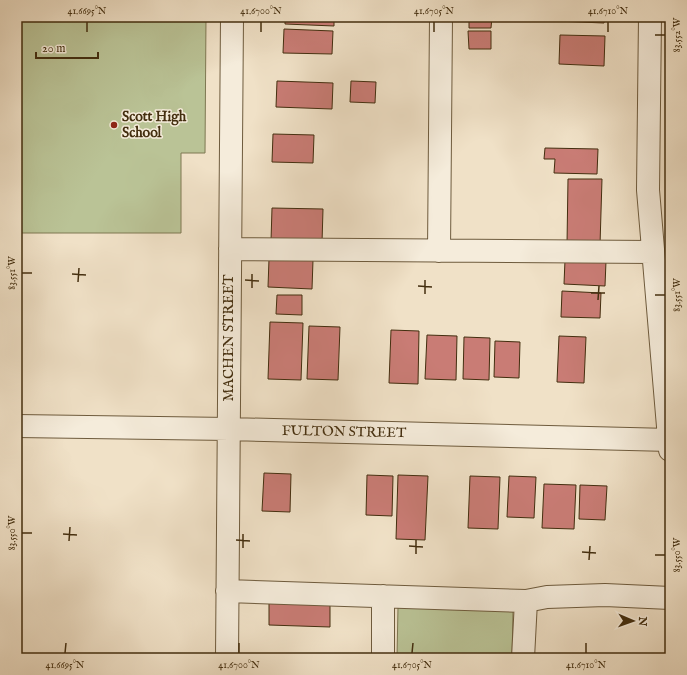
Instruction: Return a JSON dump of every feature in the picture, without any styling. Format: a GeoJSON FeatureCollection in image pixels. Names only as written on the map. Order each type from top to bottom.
{"type":"FeatureCollection","features":[{"type":"Feature","properties":{"kind":"street","name":"MACHEN STREET"},"geometry":{"type":"LineString","coordinates":[[227,658],[232,17]]}},
{"type":"Feature","properties":{"kind":"street"},"geometry":{"type":"LineString","coordinates":[[439,251],[441,17]]}},
{"type":"Feature","properties":{"kind":"street"},"geometry":{"type":"LineString","coordinates":[[650,17],[648,190],[670,443]]}},
{"type":"Feature","properties":{"kind":"street"},"geometry":{"type":"LineString","coordinates":[[230,250],[653,252]]}},
{"type":"Feature","properties":{"kind":"street","name":"FULTON STREET"},"geometry":{"type":"LineString","coordinates":[[17,426],[229,429],[670,443]]}},
{"type":"Feature","properties":{"kind":"street"},"geometry":{"type":"LineString","coordinates":[[227,591],[526,601],[547,597],[605,595],[670,598]]}},
{"type":"Feature","properties":{"kind":"street"},"geometry":{"type":"LineString","coordinates":[[383,596],[383,658]]}},
{"type":"Feature","properties":{"kind":"street"},"geometry":{"type":"LineString","coordinates":[[524,658],[526,601]]}},
{"type":"Feature","properties":{"kind":"green space"},"geometry":{"type":"Polygon","coordinates":[[[17,17],[206,17],[205,153],[181,153],[181,233],[17,233],[17,17]]]}},
{"type":"Feature","properties":{"kind":"green space"},"geometry":{"type":"Polygon","coordinates":[[[398,607],[513,611],[512,658],[397,658],[398,607]]]}},
{"type":"Feature","properties":{"kind":"building"},"geometry":{"type":"Polygon","coordinates":[[[285,17],[334,17],[334,26],[285,24],[285,17]]]}},
{"type":"Feature","properties":{"kind":"building"},"geometry":{"type":"Polygon","coordinates":[[[469,17],[492,17],[491,28],[469,28],[469,17]]]}},
{"type":"Feature","properties":{"kind":"building"},"geometry":{"type":"Polygon","coordinates":[[[556,17],[605,17],[604,23],[556,21],[556,17]]]}},
{"type":"Feature","properties":{"kind":"building"},"geometry":{"type":"Polygon","coordinates":[[[284,29],[333,31],[332,54],[283,53],[284,29]]]}},
{"type":"Feature","properties":{"kind":"building"},"geometry":{"type":"Polygon","coordinates":[[[468,31],[491,31],[491,49],[469,49],[468,31]]]}},
{"type":"Feature","properties":{"kind":"building"},"geometry":{"type":"Polygon","coordinates":[[[560,35],[605,36],[604,66],[559,64],[560,35]]]}},
{"type":"Feature","properties":{"kind":"building"},"geometry":{"type":"Polygon","coordinates":[[[277,81],[333,83],[332,109],[276,107],[277,81]]]}},
{"type":"Feature","properties":{"kind":"building"},"geometry":{"type":"Polygon","coordinates":[[[351,81],[376,82],[375,103],[350,102],[351,81]]]}},
{"type":"Feature","properties":{"kind":"building"},"geometry":{"type":"Polygon","coordinates":[[[273,134],[314,135],[313,163],[272,162],[273,134]]]}},
{"type":"Feature","properties":{"kind":"building"},"geometry":{"type":"Polygon","coordinates":[[[545,148],[598,149],[597,174],[554,173],[555,159],[544,159],[545,148]]]}},
{"type":"Feature","properties":{"kind":"building"},"geometry":{"type":"Polygon","coordinates":[[[568,179],[602,179],[600,245],[567,244],[568,179]]]}},
{"type":"Feature","properties":{"kind":"building"},"geometry":{"type":"Polygon","coordinates":[[[272,208],[323,209],[322,243],[271,241],[272,208]]]}},
{"type":"Feature","properties":{"kind":"building"},"geometry":{"type":"Polygon","coordinates":[[[269,259],[313,260],[312,289],[268,287],[269,259]]]}},
{"type":"Feature","properties":{"kind":"building"},"geometry":{"type":"Polygon","coordinates":[[[565,260],[606,261],[605,286],[564,284],[565,260]]]}},
{"type":"Feature","properties":{"kind":"building"},"geometry":{"type":"Polygon","coordinates":[[[562,291],[601,293],[600,318],[561,317],[562,291]]]}},
{"type":"Feature","properties":{"kind":"building"},"geometry":{"type":"Polygon","coordinates":[[[277,295],[302,295],[302,315],[276,314],[277,295]]]}},
{"type":"Feature","properties":{"kind":"building"},"geometry":{"type":"Polygon","coordinates":[[[270,322],[303,323],[301,380],[268,379],[270,322]]]}},
{"type":"Feature","properties":{"kind":"building"},"geometry":{"type":"Polygon","coordinates":[[[309,326],[340,327],[338,380],[307,379],[309,326]]]}},
{"type":"Feature","properties":{"kind":"building"},"geometry":{"type":"Polygon","coordinates":[[[391,330],[419,331],[418,384],[389,383],[391,330]]]}},
{"type":"Feature","properties":{"kind":"building"},"geometry":{"type":"Polygon","coordinates":[[[427,335],[457,336],[456,380],[425,379],[427,335]]]}},
{"type":"Feature","properties":{"kind":"building"},"geometry":{"type":"Polygon","coordinates":[[[559,336],[586,337],[584,383],[557,382],[559,336]]]}},
{"type":"Feature","properties":{"kind":"building"},"geometry":{"type":"Polygon","coordinates":[[[464,337],[490,338],[489,380],[463,379],[464,337]]]}},
{"type":"Feature","properties":{"kind":"building"},"geometry":{"type":"Polygon","coordinates":[[[495,341],[520,342],[519,378],[494,377],[495,341]]]}},
{"type":"Feature","properties":{"kind":"building"},"geometry":{"type":"Polygon","coordinates":[[[264,473],[291,474],[290,512],[262,511],[264,473]]]}},
{"type":"Feature","properties":{"kind":"building"},"geometry":{"type":"Polygon","coordinates":[[[367,475],[393,476],[392,516],[366,515],[367,475]]]}},
{"type":"Feature","properties":{"kind":"building"},"geometry":{"type":"Polygon","coordinates":[[[398,475],[428,476],[425,540],[396,539],[398,475]]]}},
{"type":"Feature","properties":{"kind":"building"},"geometry":{"type":"Polygon","coordinates":[[[470,476],[500,477],[498,529],[468,528],[470,476]]]}},
{"type":"Feature","properties":{"kind":"building"},"geometry":{"type":"Polygon","coordinates":[[[509,476],[536,477],[534,518],[507,517],[509,476]]]}},
{"type":"Feature","properties":{"kind":"building"},"geometry":{"type":"Polygon","coordinates":[[[544,484],[576,485],[574,529],[542,528],[544,484]]]}},
{"type":"Feature","properties":{"kind":"building"},"geometry":{"type":"Polygon","coordinates":[[[580,485],[607,486],[605,520],[579,519],[580,485]]]}},
{"type":"Feature","properties":{"kind":"building"},"geometry":{"type":"Polygon","coordinates":[[[269,599],[330,601],[330,627],[269,625],[269,599]]]}},
{"type":"Feature","properties":{"kind":"place","name":"Scott High School"},"geometry":{"type":"Point","coordinates":[114,125]}}]}
